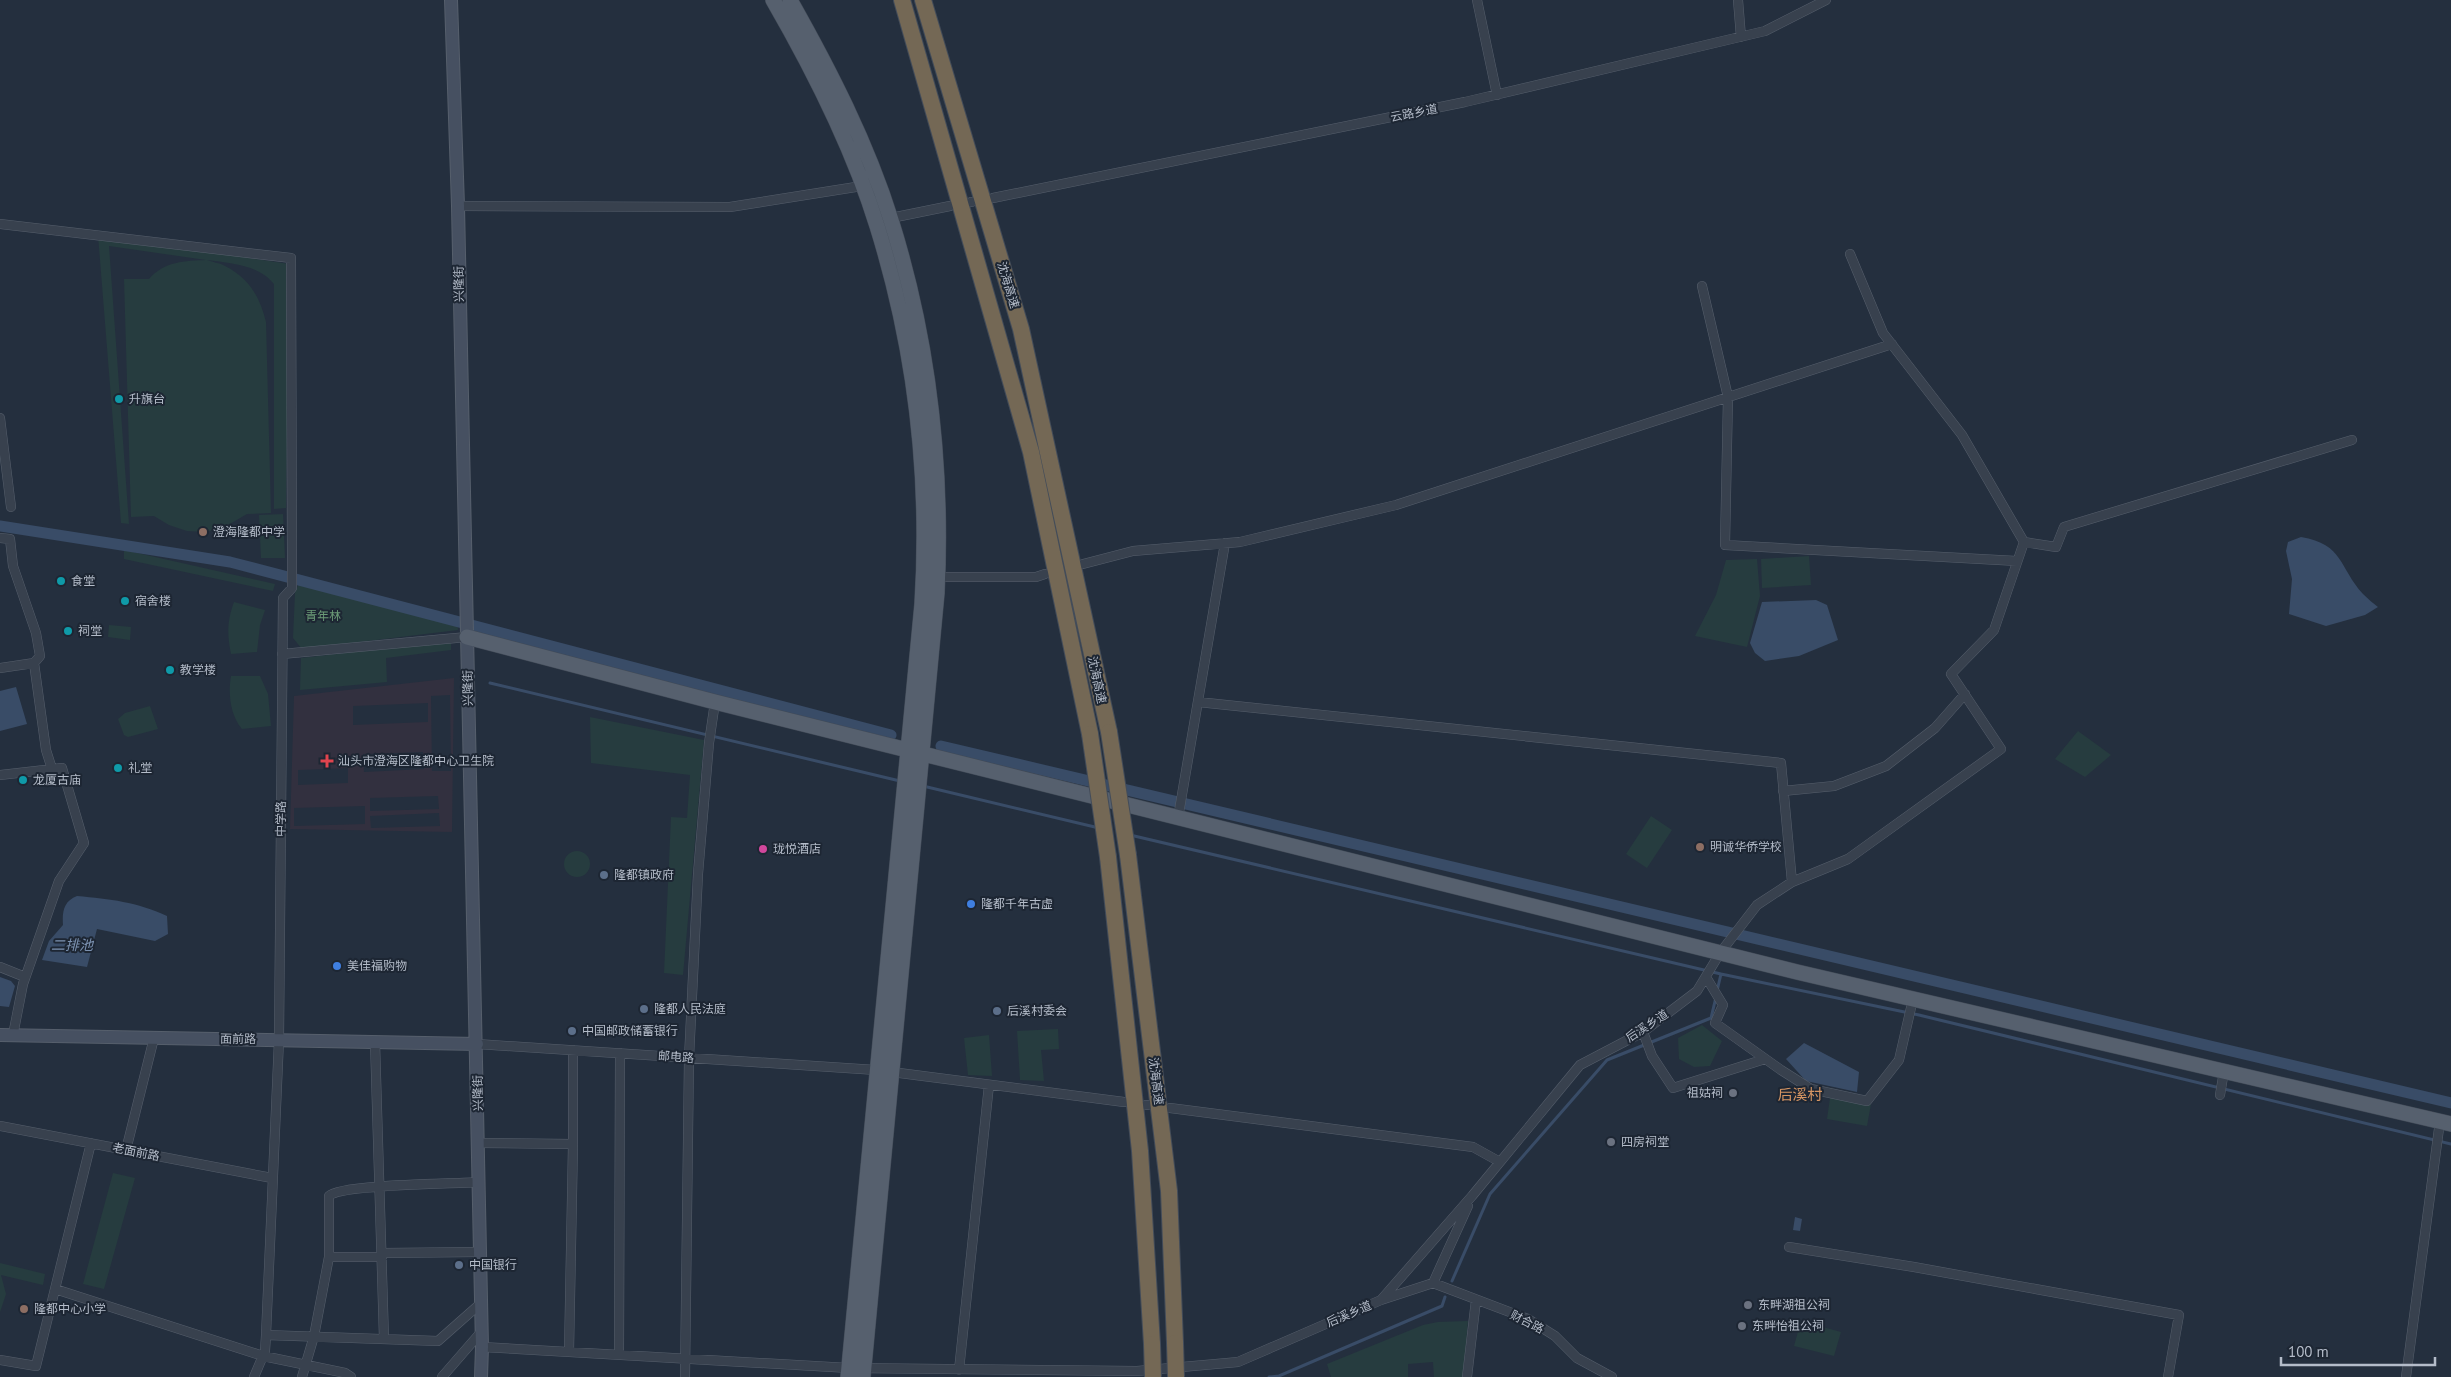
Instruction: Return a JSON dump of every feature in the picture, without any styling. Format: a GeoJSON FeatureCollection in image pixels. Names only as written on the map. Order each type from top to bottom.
{"type":"FeatureCollection","features":[{"type":"Feature","properties":{"kind":"highway","name":"沈海高速"},"geometry":{"type":"LineString","coordinates":[[902,0],[1031,452],[1090,734],[1108,857],[1140,1151],[1153,1377]]}},
{"type":"Feature","properties":{"kind":"highway","name":"沈海高速"},"geometry":{"type":"LineString","coordinates":[[923,0],[1021,329],[1109,732],[1128,855],[1169,1191],[1176,1377]]}},
{"type":"Feature","properties":{"kind":"main road"},"geometry":{"type":"LineString","coordinates":[[773,0],[832,112],[877,226],[896,296],[910,361],[919,422],[924,568],[914,752],[880,1216],[856,1373]]}},
{"type":"Feature","properties":{"kind":"main road"},"geometry":{"type":"LineString","coordinates":[[790,0],[839,91],[867,154],[891,218],[908,278],[924,353],[932,412],[939,492],[938,577],[914,752]]}},
{"type":"Feature","properties":{"kind":"main road"},"geometry":{"type":"LineString","coordinates":[[467,637],[715,702],[1178,818],[1718,957],[2443,1126]]}},
{"type":"Feature","properties":{"kind":"main road"},"geometry":{"type":"LineString","coordinates":[[856,1373],[876,1070],[911,784]]}},
{"type":"Feature","properties":{"kind":"street","name":"兴隆街"},"geometry":{"type":"LineString","coordinates":[[451,0],[458,206],[477,1044],[482,1331],[481,1377]]}},
{"type":"Feature","properties":{"kind":"street"},"geometry":{"type":"LineString","coordinates":[[1477,0],[1497,95]]}},
{"type":"Feature","properties":{"kind":"street"},"geometry":{"type":"LineString","coordinates":[[1738,0],[1741,37]]}},
{"type":"Feature","properties":{"kind":"street","name":"云路乡道"},"geometry":{"type":"LineString","coordinates":[[993,198],[1497,95],[1765,31],[1826,0]]}},
{"type":"Feature","properties":{"kind":"street"},"geometry":{"type":"LineString","coordinates":[[458,206],[730,207],[862,186]]}},
{"type":"Feature","properties":{"kind":"street"},"geometry":{"type":"LineString","coordinates":[[891,218],[950,206]]}},
{"type":"Feature","properties":{"kind":"street","name":"中学路"},"geometry":{"type":"LineString","coordinates":[[0,224],[291,258],[292,588],[283,598],[278,1040],[266,1335],[263,1356],[254,1377]]}},
{"type":"Feature","properties":{"kind":"street"},"geometry":{"type":"LineString","coordinates":[[1783,791],[1834,786],[1886,766],[1935,728],[1965,694],[1952,674],[1994,630],[2024,542],[1962,434],[1883,333],[1850,254]]}},
{"type":"Feature","properties":{"kind":"street"},"geometry":{"type":"LineString","coordinates":[[1702,286],[1728,397],[1725,545],[2017,562]]}},
{"type":"Feature","properties":{"kind":"street"},"geometry":{"type":"LineString","coordinates":[[1083,564],[1132,551],[1240,542],[1396,505],[1892,344]]}},
{"type":"Feature","properties":{"kind":"street"},"geometry":{"type":"LineString","coordinates":[[0,418],[11,507]]}},
{"type":"Feature","properties":{"kind":"street"},"geometry":{"type":"LineString","coordinates":[[2024,542],[2056,547],[2064,527],[2352,440]]}},
{"type":"Feature","properties":{"kind":"street"},"geometry":{"type":"LineString","coordinates":[[0,538],[10,539],[13,566],[36,633],[40,656],[34,664],[46,750],[52,769]]}},
{"type":"Feature","properties":{"kind":"street"},"geometry":{"type":"LineString","coordinates":[[1178,818],[1225,543]]}},
{"type":"Feature","properties":{"kind":"street"},"geometry":{"type":"LineString","coordinates":[[938,577],[1036,577],[1046,574]]}},
{"type":"Feature","properties":{"kind":"street"},"geometry":{"type":"LineString","coordinates":[[282,654],[467,637]]}},
{"type":"Feature","properties":{"kind":"street"},"geometry":{"type":"LineString","coordinates":[[0,668],[34,664]]}},
{"type":"Feature","properties":{"kind":"street","name":"后溪乡道"},"geometry":{"type":"LineString","coordinates":[[482,1347],[686,1359],[856,1373],[959,1370],[1137,1371],[1238,1362],[1381,1300],[1472,1196],[1580,1065],[1646,1040],[1697,991],[1718,957],[1757,905],[1792,882],[1848,859],[2001,749],[1965,694]]}},
{"type":"Feature","properties":{"kind":"street"},"geometry":{"type":"LineString","coordinates":[[685,1377],[689,1058],[698,874],[708,743],[715,702]]}},
{"type":"Feature","properties":{"kind":"street"},"geometry":{"type":"LineString","coordinates":[[1198,702],[1781,763],[1792,882]]}},
{"type":"Feature","properties":{"kind":"street"},"geometry":{"type":"LineString","coordinates":[[0,775],[62,768],[84,843],[59,881],[25,977],[13,1035]]}},
{"type":"Feature","properties":{"kind":"street"},"geometry":{"type":"LineString","coordinates":[[0,968],[25,977]]}},
{"type":"Feature","properties":{"kind":"street"},"geometry":{"type":"LineString","coordinates":[[1706,977],[1723,1004],[1715,1023],[1811,1089],[1867,1101],[1899,1060],[1912,1003]]}},
{"type":"Feature","properties":{"kind":"street","name":"面前路"},"geometry":{"type":"LineString","coordinates":[[0,1035],[477,1044]]}},
{"type":"Feature","properties":{"kind":"street"},"geometry":{"type":"LineString","coordinates":[[126,1150],[154,1038]]}},
{"type":"Feature","properties":{"kind":"street"},"geometry":{"type":"LineString","coordinates":[[1646,1040],[1673,1088],[1765,1059]]}},
{"type":"Feature","properties":{"kind":"street"},"geometry":{"type":"LineString","coordinates":[[375,1042],[384,1339]]}},
{"type":"Feature","properties":{"kind":"street","name":"邮电路"},"geometry":{"type":"LineString","coordinates":[[477,1044],[876,1070],[1124,1102]]}},
{"type":"Feature","properties":{"kind":"street"},"geometry":{"type":"LineString","coordinates":[[569,1352],[574,1050]]}},
{"type":"Feature","properties":{"kind":"street"},"geometry":{"type":"LineString","coordinates":[[619,1355],[620,1053]]}},
{"type":"Feature","properties":{"kind":"street"},"geometry":{"type":"LineString","coordinates":[[2220,1095],[2223,1076]]}},
{"type":"Feature","properties":{"kind":"street"},"geometry":{"type":"LineString","coordinates":[[959,1370],[989,1085]]}},
{"type":"Feature","properties":{"kind":"street"},"geometry":{"type":"LineString","coordinates":[[1170,1108],[1473,1147],[1500,1162]]}},
{"type":"Feature","properties":{"kind":"street","name":"老面前路"},"geometry":{"type":"LineString","coordinates":[[0,1126],[272,1178]]}},
{"type":"Feature","properties":{"kind":"street"},"geometry":{"type":"LineString","coordinates":[[2406,1377],[2437,1148],[2443,1126]]}},
{"type":"Feature","properties":{"kind":"street"},"geometry":{"type":"LineString","coordinates":[[0,1360],[36,1366],[91,1143]]}},
{"type":"Feature","properties":{"kind":"street"},"geometry":{"type":"LineString","coordinates":[[478,1143],[573,1144]]}},
{"type":"Feature","properties":{"kind":"street"},"geometry":{"type":"LineString","coordinates":[[302,1377],[314,1336],[329,1257],[329,1196],[333,1192],[380,1187],[479,1182]]}},
{"type":"Feature","properties":{"kind":"street"},"geometry":{"type":"LineString","coordinates":[[1381,1300],[1433,1283],[1472,1196]]}},
{"type":"Feature","properties":{"kind":"street"},"geometry":{"type":"LineString","coordinates":[[1788,1247],[1851,1255],[1894,1265],[2179,1315],[2168,1377]]}},
{"type":"Feature","properties":{"kind":"street"},"geometry":{"type":"LineString","coordinates":[[329,1257],[480,1252]]}},
{"type":"Feature","properties":{"kind":"street","name":"财合路"},"geometry":{"type":"LineString","coordinates":[[1433,1283],[1528,1320],[1555,1336],[1577,1358],[1612,1377]]}},
{"type":"Feature","properties":{"kind":"street"},"geometry":{"type":"LineString","coordinates":[[55,1289],[263,1356],[345,1373],[351,1377]]}},
{"type":"Feature","properties":{"kind":"street"},"geometry":{"type":"LineString","coordinates":[[1467,1377],[1476,1300]]}},
{"type":"Feature","properties":{"kind":"street"},"geometry":{"type":"LineString","coordinates":[[266,1335],[438,1340],[481,1303]]}},
{"type":"Feature","properties":{"kind":"street"},"geometry":{"type":"LineString","coordinates":[[442,1377],[482,1331]]}},
{"type":"Feature","properties":{"kind":"shaded area","name":"汕头市澄海区隆都中心卫生院"},"geometry":{"type":"Polygon","coordinates":[[[454,678],[452,832],[290,829],[294,696],[454,678]],[[450,695],[431,696],[432,771],[451,771],[450,695]],[[428,703],[353,706],[353,725],[428,722],[428,703]],[[423,752],[363,754],[364,772],[424,769],[423,752]],[[348,768],[298,770],[298,785],[348,783],[348,768]],[[438,796],[370,798],[370,811],[439,809],[438,796]],[[365,806],[294,808],[294,826],[365,824],[365,806]],[[439,813],[370,816],[371,828],[440,826],[439,813]]]}},
{"type":"Feature","properties":{"kind":"green space"},"geometry":{"type":"Polygon","coordinates":[[[98,235],[289,264],[286,508],[274,509],[274,284],[253,269],[207,260],[225,266],[247,282],[257,296],[266,322],[271,513],[247,514],[223,528],[205,532],[187,531],[169,525],[154,516],[131,517],[124,279],[149,279],[169,265],[206,260],[109,246],[129,524],[121,523],[98,235]]]}},
{"type":"Feature","properties":{"kind":"green space"},"geometry":{"type":"Polygon","coordinates":[[[283,514],[285,558],[261,558],[259,515],[283,514]]]}},
{"type":"Feature","properties":{"kind":"green space"},"geometry":{"type":"Polygon","coordinates":[[[124,550],[275,584],[273,591],[124,559],[124,550]]]}},
{"type":"Feature","properties":{"kind":"green space"},"geometry":{"type":"Polygon","coordinates":[[[1809,556],[1811,585],[1762,588],[1761,559],[1809,556]]]}},
{"type":"Feature","properties":{"kind":"green space"},"geometry":{"type":"Polygon","coordinates":[[[1757,559],[1760,596],[1747,647],[1695,636],[1716,595],[1726,560],[1757,559]]]}},
{"type":"Feature","properties":{"kind":"green space","name":"青年林"},"geometry":{"type":"Polygon","coordinates":[[[300,580],[457,621],[458,630],[302,649],[293,638],[295,593],[300,580]]]}},
{"type":"Feature","properties":{"kind":"green space"},"geometry":{"type":"Polygon","coordinates":[[[234,602],[265,610],[260,625],[257,652],[231,654],[228,628],[234,602]]]}},
{"type":"Feature","properties":{"kind":"green space"},"geometry":{"type":"Polygon","coordinates":[[[109,625],[131,627],[130,640],[108,637],[109,625]]]}},
{"type":"Feature","properties":{"kind":"green space"},"geometry":{"type":"Polygon","coordinates":[[[451,641],[451,650],[386,658],[387,682],[300,690],[301,658],[451,641]]]}},
{"type":"Feature","properties":{"kind":"green space"},"geometry":{"type":"Polygon","coordinates":[[[231,676],[260,676],[268,694],[271,726],[242,729],[232,711],[231,676]]]}},
{"type":"Feature","properties":{"kind":"green space"},"geometry":{"type":"Polygon","coordinates":[[[150,706],[158,729],[128,737],[124,735],[118,719],[125,713],[150,706]]]}},
{"type":"Feature","properties":{"kind":"green space"},"geometry":{"type":"Polygon","coordinates":[[[590,717],[704,740],[683,975],[664,973],[671,817],[687,818],[690,775],[591,763],[590,717]]]}},
{"type":"Feature","properties":{"kind":"green space"},"geometry":{"type":"Polygon","coordinates":[[[2078,731],[2111,755],[2085,777],[2055,759],[2078,731]]]}},
{"type":"Feature","properties":{"kind":"green space"},"geometry":{"type":"Polygon","coordinates":[[[1651,816],[1672,830],[1647,868],[1626,854],[1651,816]]]}},
{"type":"Feature","properties":{"kind":"green space"},"geometry":{"type":"Polygon","coordinates":[[[577,851],[586,855],[590,864],[586,873],[577,877],[568,873],[564,864],[568,855],[577,851]]]}},
{"type":"Feature","properties":{"kind":"green space"},"geometry":{"type":"Polygon","coordinates":[[[1702,1025],[1722,1041],[1710,1066],[1694,1067],[1679,1059],[1678,1038],[1702,1025]]]}},
{"type":"Feature","properties":{"kind":"green space"},"geometry":{"type":"Polygon","coordinates":[[[1058,1029],[1059,1049],[1041,1050],[1044,1081],[1020,1080],[1017,1031],[1058,1029]]]}},
{"type":"Feature","properties":{"kind":"green space"},"geometry":{"type":"Polygon","coordinates":[[[989,1035],[992,1076],[968,1075],[964,1038],[989,1035]]]}},
{"type":"Feature","properties":{"kind":"green space"},"geometry":{"type":"Polygon","coordinates":[[[1830,1098],[1871,1104],[1867,1126],[1827,1119],[1830,1098]]]}},
{"type":"Feature","properties":{"kind":"green space"},"geometry":{"type":"Polygon","coordinates":[[[113,1173],[135,1178],[104,1289],[83,1284],[113,1173]]]}},
{"type":"Feature","properties":{"kind":"green space"},"geometry":{"type":"Polygon","coordinates":[[[0,1263],[45,1274],[43,1285],[1,1275],[6,1294],[0,1312],[0,1263]]]}},
{"type":"Feature","properties":{"kind":"green space"},"geometry":{"type":"Polygon","coordinates":[[[1468,1321],[1463,1377],[1434,1377],[1433,1362],[1408,1364],[1408,1377],[1331,1377],[1327,1364],[1423,1325],[1438,1322],[1468,1321]]]}},
{"type":"Feature","properties":{"kind":"green space"},"geometry":{"type":"Polygon","coordinates":[[[1801,1321],[1841,1332],[1834,1356],[1794,1346],[1801,1321]]]}},
{"type":"Feature","properties":{"kind":"water"},"geometry":{"type":"Polygon","coordinates":[[[2301,537],[2315,540],[2333,551],[2363,594],[2378,607],[2365,615],[2326,626],[2289,614],[2292,579],[2286,551],[2288,542],[2301,537]]]}},
{"type":"Feature","properties":{"kind":"water"},"geometry":{"type":"Polygon","coordinates":[[[1816,600],[1827,605],[1838,640],[1799,656],[1765,661],[1755,653],[1750,643],[1762,602],[1816,600]]]}},
{"type":"Feature","properties":{"kind":"water"},"geometry":{"type":"Polygon","coordinates":[[[16,687],[27,724],[0,731],[0,691],[16,687]]]}},
{"type":"Feature","properties":{"kind":"water","name":"二排池"},"geometry":{"type":"Polygon","coordinates":[[[77,896],[123,902],[156,911],[167,916],[168,934],[155,941],[97,929],[87,967],[42,960],[49,941],[63,925],[65,907],[69,901],[77,896]]]}},
{"type":"Feature","properties":{"kind":"water"},"geometry":{"type":"Polygon","coordinates":[[[0,977],[11,981],[15,986],[9,1007],[0,1006],[0,977]]]}},
{"type":"Feature","properties":{"kind":"water"},"geometry":{"type":"Polygon","coordinates":[[[1804,1043],[1859,1072],[1857,1092],[1806,1081],[1786,1059],[1804,1043]]]}},
{"type":"Feature","properties":{"kind":"water"},"geometry":{"type":"Polygon","coordinates":[[[1795,1217],[1802,1219],[1800,1231],[1793,1230],[1795,1217]]]}},
{"type":"Feature","properties":{"kind":"waterway"},"geometry":{"type":"LineString","coordinates":[[0,526],[230,562],[891,735]]}},
{"type":"Feature","properties":{"kind":"waterway"},"geometry":{"type":"LineString","coordinates":[[490,683],[900,781]]}},
{"type":"Feature","properties":{"kind":"waterway"},"geometry":{"type":"LineString","coordinates":[[941,746],[2451,1103]]}},
{"type":"Feature","properties":{"kind":"waterway"},"geometry":{"type":"LineString","coordinates":[[923,786],[1099,828]]}},
{"type":"Feature","properties":{"kind":"waterway"},"geometry":{"type":"LineString","coordinates":[[1130,835],[1721,974],[1919,1015],[2451,1144]]}},
{"type":"Feature","properties":{"kind":"waterway"},"geometry":{"type":"LineString","coordinates":[[1717,991],[1721,974]]}},
{"type":"Feature","properties":{"kind":"waterway"},"geometry":{"type":"LineString","coordinates":[[1452,1281],[1490,1194],[1607,1060],[1711,1018],[1716,997]]}},
{"type":"Feature","properties":{"kind":"waterway"},"geometry":{"type":"LineString","coordinates":[[1269,1377],[1279,1376],[1442,1306],[1445,1297]]}},
{"type":"Feature","properties":{"kind":"place","name":"升旗台"},"geometry":{"type":"Point","coordinates":[119,399]}},
{"type":"Feature","properties":{"kind":"place","name":"澄海隆都中学"},"geometry":{"type":"Point","coordinates":[203,532]}},
{"type":"Feature","properties":{"kind":"place","name":"食堂"},"geometry":{"type":"Point","coordinates":[61,581]}},
{"type":"Feature","properties":{"kind":"place","name":"宿舍楼"},"geometry":{"type":"Point","coordinates":[125,601]}},
{"type":"Feature","properties":{"kind":"place","name":"祠堂"},"geometry":{"type":"Point","coordinates":[68,631]}},
{"type":"Feature","properties":{"kind":"place","name":"教学楼"},"geometry":{"type":"Point","coordinates":[170,670]}},
{"type":"Feature","properties":{"kind":"place","name":"汕头市澄海区隆都中心卫生院"},"geometry":{"type":"Point","coordinates":[327,761]}},
{"type":"Feature","properties":{"kind":"place","name":"礼堂"},"geometry":{"type":"Point","coordinates":[118,768]}},
{"type":"Feature","properties":{"kind":"place","name":"龙厦古庙"},"geometry":{"type":"Point","coordinates":[23,780]}},
{"type":"Feature","properties":{"kind":"place","name":"明诚华侨学校"},"geometry":{"type":"Point","coordinates":[1700,847]}},
{"type":"Feature","properties":{"kind":"place","name":"珑悦酒店"},"geometry":{"type":"Point","coordinates":[763,849]}},
{"type":"Feature","properties":{"kind":"place","name":"隆都镇政府"},"geometry":{"type":"Point","coordinates":[604,875]}},
{"type":"Feature","properties":{"kind":"place","name":"隆都千年古虚"},"geometry":{"type":"Point","coordinates":[971,904]}},
{"type":"Feature","properties":{"kind":"place","name":"美佳福购物"},"geometry":{"type":"Point","coordinates":[337,966]}},
{"type":"Feature","properties":{"kind":"place","name":"隆都人民法庭"},"geometry":{"type":"Point","coordinates":[644,1009]}},
{"type":"Feature","properties":{"kind":"place","name":"后溪村委会"},"geometry":{"type":"Point","coordinates":[997,1011]}},
{"type":"Feature","properties":{"kind":"place","name":"中国邮政储蓄银行"},"geometry":{"type":"Point","coordinates":[572,1031]}},
{"type":"Feature","properties":{"kind":"place","name":"祖姑祠"},"geometry":{"type":"Point","coordinates":[1733,1093]}},
{"type":"Feature","properties":{"kind":"place","name":"四房祠堂"},"geometry":{"type":"Point","coordinates":[1611,1142]}},
{"type":"Feature","properties":{"kind":"place","name":"中国银行"},"geometry":{"type":"Point","coordinates":[459,1265]}},
{"type":"Feature","properties":{"kind":"place","name":"东畔湖祖公祠"},"geometry":{"type":"Point","coordinates":[1748,1305]}},
{"type":"Feature","properties":{"kind":"place","name":"隆都中心小学"},"geometry":{"type":"Point","coordinates":[24,1309]}},
{"type":"Feature","properties":{"kind":"place","name":"东畔怡祖公祠"},"geometry":{"type":"Point","coordinates":[1742,1326]}},
{"type":"Feature","properties":{"kind":"district","name":"后溪村"},"geometry":{"type":"Point","coordinates":[1800,1095]}}]}
